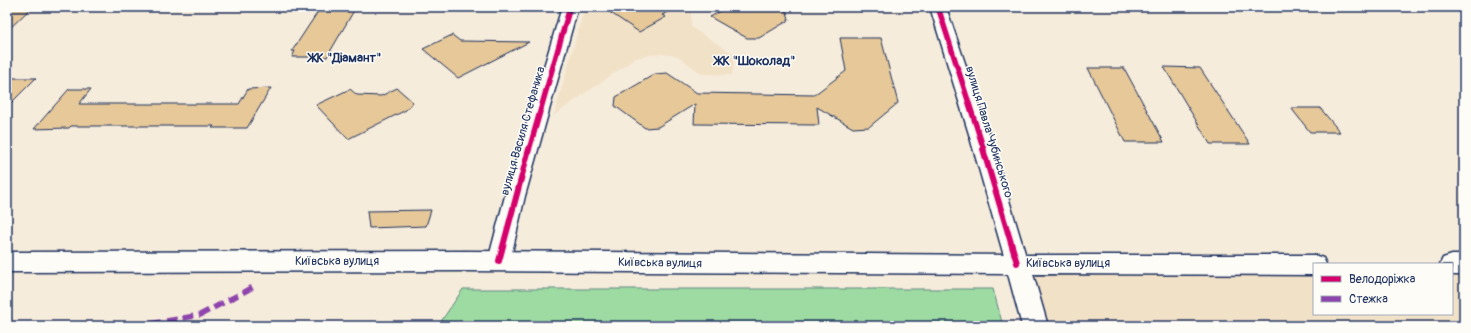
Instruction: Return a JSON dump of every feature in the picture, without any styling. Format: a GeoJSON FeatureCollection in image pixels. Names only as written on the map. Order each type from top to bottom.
{"type":"FeatureCollection","features":[{"type":"Feature","properties":{"kind":"main road","name":"Київська вулиця"},"geometry":{"type":"LineString","coordinates":[[7,262],[500,261],[782,264],[1017,263],[1313,265]]}},
{"type":"Feature","properties":{"kind":"main road"},"geometry":{"type":"LineString","coordinates":[[1017,263],[1035,326]]}},
{"type":"Feature","properties":{"kind":"main road"},"geometry":{"type":"LineString","coordinates":[[1453,265],[1464,265]]}},
{"type":"Feature","properties":{"kind":"street","name":"вулиця Василя Стефаника"},"geometry":{"type":"LineString","coordinates":[[500,261],[515,196],[570,7]]}},
{"type":"Feature","properties":{"kind":"street","name":"вулиця Павла Чубинського"},"geometry":{"type":"LineString","coordinates":[[938,7],[979,134],[1017,263]]}},
{"type":"Feature","properties":{"kind":"shaded area"},"geometry":{"type":"Polygon","coordinates":[[[585,7],[691,7],[691,27],[735,55],[732,75],[702,74],[678,56],[662,54],[648,55],[636,58],[554,115],[585,7]]]}},
{"type":"Feature","properties":{"kind":"shaded area"},"geometry":{"type":"Polygon","coordinates":[[[1017,263],[1313,265],[1313,315],[1453,315],[1453,265],[1464,265],[1464,326],[1035,326],[1017,263]]]}},
{"type":"Feature","properties":{"kind":"green space"},"geometry":{"type":"Polygon","coordinates":[[[463,289],[993,289],[1003,326],[438,326],[463,289]]]}},
{"type":"Feature","properties":{"kind":"building"},"geometry":{"type":"Polygon","coordinates":[[[7,7],[32,7],[7,31],[7,7]]]}},
{"type":"Feature","properties":{"kind":"building"},"geometry":{"type":"Polygon","coordinates":[[[321,7],[356,7],[327,57],[292,57],[295,51],[292,51],[321,7]]]}},
{"type":"Feature","properties":{"kind":"building"},"geometry":{"type":"Polygon","coordinates":[[[602,7],[676,7],[662,15],[666,17],[639,32],[602,7]]]}},
{"type":"Feature","properties":{"kind":"building"},"geometry":{"type":"Polygon","coordinates":[[[728,7],[778,7],[787,12],[789,20],[759,38],[747,38],[710,17],[728,7]]]}},
{"type":"Feature","properties":{"kind":"building"},"geometry":{"type":"Polygon","coordinates":[[[452,35],[460,41],[529,42],[458,78],[423,49],[452,35]]]}},
{"type":"Feature","properties":{"kind":"building"},"geometry":{"type":"Polygon","coordinates":[[[840,38],[881,38],[898,103],[869,127],[853,128],[817,107],[819,125],[694,124],[695,104],[658,127],[645,128],[615,106],[616,97],[655,74],[667,73],[697,93],[814,95],[846,71],[840,38]]]}},
{"type":"Feature","properties":{"kind":"building"},"geometry":{"type":"Polygon","coordinates":[[[1164,67],[1200,68],[1250,144],[1210,144],[1164,67]]]}},
{"type":"Feature","properties":{"kind":"building"},"geometry":{"type":"Polygon","coordinates":[[[1088,68],[1124,68],[1164,142],[1125,142],[1088,68]]]}},
{"type":"Feature","properties":{"kind":"building"},"geometry":{"type":"Polygon","coordinates":[[[7,78],[36,78],[7,107],[7,78]]]}},
{"type":"Feature","properties":{"kind":"building"},"geometry":{"type":"Polygon","coordinates":[[[271,88],[247,128],[212,128],[214,126],[71,126],[69,128],[34,129],[69,89],[91,89],[79,104],[239,104],[248,89],[271,88]]]}},
{"type":"Feature","properties":{"kind":"building"},"geometry":{"type":"Polygon","coordinates":[[[397,88],[413,102],[406,110],[348,139],[316,105],[350,89],[357,95],[381,96],[397,88]]]}},
{"type":"Feature","properties":{"kind":"building"},"geometry":{"type":"Polygon","coordinates":[[[1291,108],[1320,108],[1340,132],[1310,132],[1291,108]]]}},
{"type":"Feature","properties":{"kind":"building"},"geometry":{"type":"Polygon","coordinates":[[[431,210],[426,226],[369,228],[367,211],[431,210]]]}},
{"type":"Feature","properties":{"kind":"marked path"},"geometry":{"type":"LineString","coordinates":[[150,324],[200,315],[257,285]]}},
{"type":"Feature","properties":{"kind":"cycle path"},"geometry":{"type":"LineString","coordinates":[[499,261],[515,196],[570,7]]}},
{"type":"Feature","properties":{"kind":"cycle path"},"geometry":{"type":"LineString","coordinates":[[938,7],[979,134],[1017,263]]}},
{"type":"Feature","properties":{"kind":"district","name":"ЖК \"Діамант\""},"geometry":{"type":"Point","coordinates":[345,58]}},
{"type":"Feature","properties":{"kind":"district","name":"ЖК \"Шоколад\""},"geometry":{"type":"Point","coordinates":[755,61]}}]}
